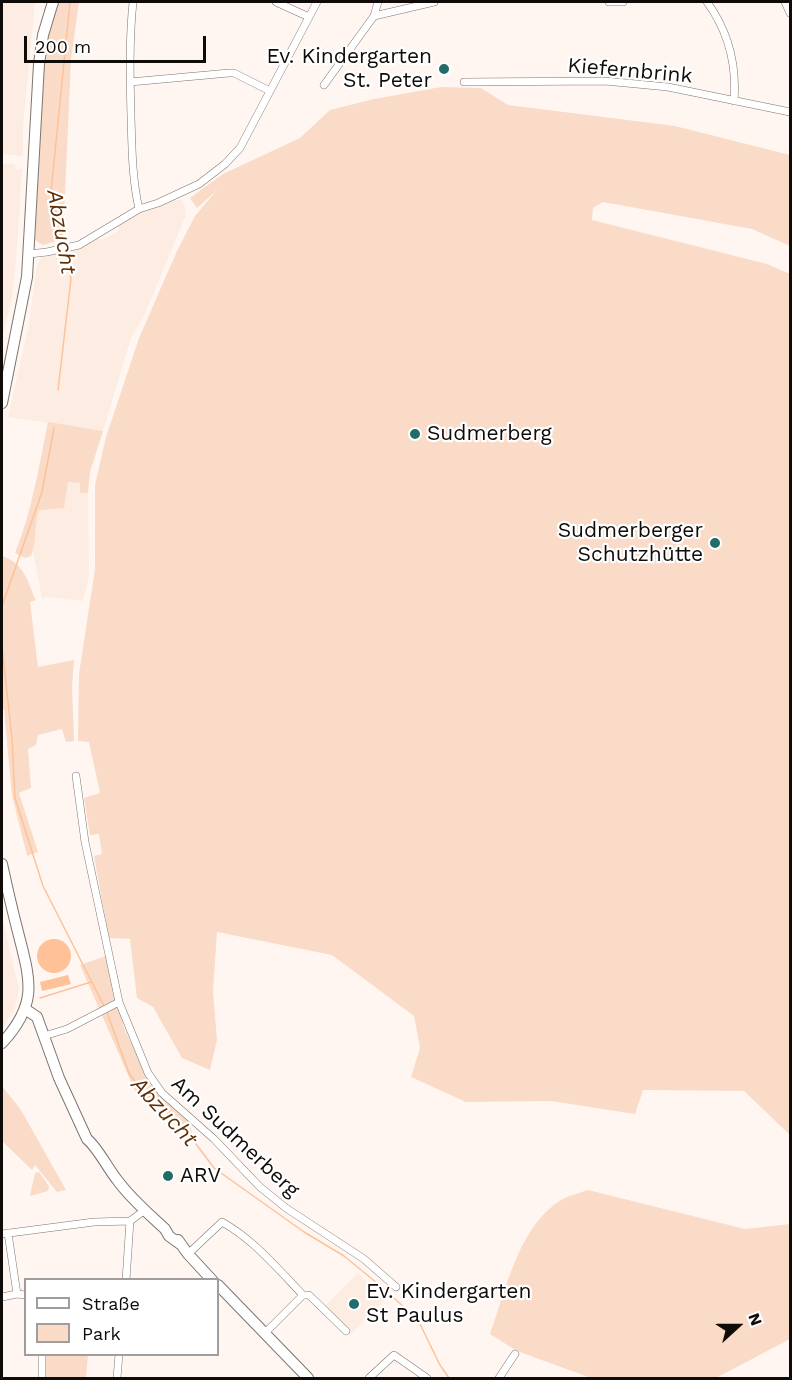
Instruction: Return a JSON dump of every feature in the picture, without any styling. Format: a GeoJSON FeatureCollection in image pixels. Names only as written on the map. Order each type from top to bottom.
{"type":"FeatureCollection","features":[{"type":"Feature","properties":{"kind":"main road"},"geometry":{"type":"LineString","coordinates":[[2,403],[24,298],[29,254],[39,64],[43,35],[53,2]]}},
{"type":"Feature","properties":{"kind":"main road"},"geometry":{"type":"LineString","coordinates":[[2,864],[29,976],[25,1009],[15,1027],[2,1043]]}},
{"type":"Feature","properties":{"kind":"main road"},"geometry":{"type":"LineString","coordinates":[[25,1009],[37,1017],[59,1078],[87,1139],[93,1144],[120,1184],[210,1278]]}},
{"type":"Feature","properties":{"kind":"main road"},"geometry":{"type":"LineString","coordinates":[[219,1286],[308,1378]]}},
{"type":"Feature","properties":{"kind":"street"},"geometry":{"type":"LineString","coordinates":[[133,2],[130,32],[130,82],[134,186],[139,209]]}},
{"type":"Feature","properties":{"kind":"street"},"geometry":{"type":"LineString","coordinates":[[276,2],[309,17]]}},
{"type":"Feature","properties":{"kind":"street"},"geometry":{"type":"LineString","coordinates":[[29,254],[72,248],[139,209],[199,184],[225,164],[240,148],[317,2]]}},
{"type":"Feature","properties":{"kind":"street"},"geometry":{"type":"LineString","coordinates":[[324,85],[374,16],[378,2]]}},
{"type":"Feature","properties":{"kind":"street"},"geometry":{"type":"LineString","coordinates":[[374,16],[434,2]]}},
{"type":"Feature","properties":{"kind":"street"},"geometry":{"type":"LineString","coordinates":[[609,2],[623,2]]}},
{"type":"Feature","properties":{"kind":"street"},"geometry":{"type":"LineString","coordinates":[[707,2],[718,19],[734,62],[736,80],[734,101]]}},
{"type":"Feature","properties":{"kind":"street"},"geometry":{"type":"LineString","coordinates":[[785,2],[790,13]]}},
{"type":"Feature","properties":{"kind":"street"},"geometry":{"type":"LineString","coordinates":[[130,82],[234,73],[270,91]]}},
{"type":"Feature","properties":{"kind":"street","name":"Kiefernbrink"},"geometry":{"type":"LineString","coordinates":[[464,82],[605,81],[668,87],[790,112]]}},
{"type":"Feature","properties":{"kind":"street","name":"Am Sudmerberg"},"geometry":{"type":"LineString","coordinates":[[76,776],[85,842],[116,1004],[154,1084],[162,1094],[214,1139],[260,1187],[286,1208],[364,1259],[396,1287]]}},
{"type":"Feature","properties":{"kind":"street"},"geometry":{"type":"LineString","coordinates":[[44,1036],[67,1029],[116,1004]]}},
{"type":"Feature","properties":{"kind":"street"},"geometry":{"type":"LineString","coordinates":[[2,1297],[21,1295],[5,1233],[94,1222],[130,1221],[145,1210]]}},
{"type":"Feature","properties":{"kind":"street"},"geometry":{"type":"LineString","coordinates":[[126,1278],[130,1221]]}},
{"type":"Feature","properties":{"kind":"street"},"geometry":{"type":"LineString","coordinates":[[188,1254],[222,1222],[241,1234],[303,1295]]}},
{"type":"Feature","properties":{"kind":"street"},"geometry":{"type":"LineString","coordinates":[[264,1334],[303,1295],[309,1295],[346,1331]]}},
{"type":"Feature","properties":{"kind":"street"},"geometry":{"type":"LineString","coordinates":[[499,1378],[515,1354]]}},
{"type":"Feature","properties":{"kind":"street"},"geometry":{"type":"LineString","coordinates":[[369,1378],[394,1355],[427,1378]]}},
{"type":"Feature","properties":{"kind":"street"},"geometry":{"type":"LineString","coordinates":[[42,1356],[42,1378]]}},
{"type":"Feature","properties":{"kind":"street"},"geometry":{"type":"LineString","coordinates":[[117,1378],[119,1356]]}},
{"type":"Feature","properties":{"kind":"shaded area"},"geometry":{"type":"Polygon","coordinates":[[[2,2],[35,2],[23,125],[23,156],[2,154],[2,2]]]}},
{"type":"Feature","properties":{"kind":"shaded area"},"geometry":{"type":"Polygon","coordinates":[[[2,164],[14,164],[17,170],[22,169],[12,298],[2,338],[2,164]]]}},
{"type":"Feature","properties":{"kind":"shaded area"},"geometry":{"type":"Polygon","coordinates":[[[181,200],[186,215],[144,316],[131,338],[103,431],[8,417],[29,324],[37,265],[40,259],[53,253],[73,251],[93,239],[104,239],[118,231],[119,226],[144,209],[181,200]]]}},
{"type":"Feature","properties":{"kind":"shaded area"},"geometry":{"type":"Polygon","coordinates":[[[67,482],[80,483],[80,493],[88,493],[89,577],[83,601],[42,598],[33,552],[35,523],[39,509],[67,482]]]}},
{"type":"Feature","properties":{"kind":"shaded area"},"geometry":{"type":"Polygon","coordinates":[[[2,917],[19,989],[15,1008],[2,1029],[2,917]]]}},
{"type":"Feature","properties":{"kind":"shaded area"},"geometry":{"type":"Polygon","coordinates":[[[54,939],[66,944],[71,956],[66,968],[54,973],[42,968],[37,956],[42,944],[54,939]]]}},
{"type":"Feature","properties":{"kind":"shaded area"},"geometry":{"type":"Polygon","coordinates":[[[68,975],[71,984],[42,991],[40,982],[68,975]]]}},
{"type":"Feature","properties":{"kind":"shaded area","name":"Ev. Kindergarten St Paulus"},"geometry":{"type":"Polygon","coordinates":[[[358,1273],[385,1300],[351,1334],[324,1307],[358,1273]]]}},
{"type":"Feature","properties":{"kind":"green space"},"geometry":{"type":"Polygon","coordinates":[[[58,2],[79,2],[71,59],[63,239],[43,245],[35,240],[44,64],[48,36],[58,2]]]}},
{"type":"Feature","properties":{"kind":"green space"},"geometry":{"type":"Polygon","coordinates":[[[441,87],[481,88],[508,105],[675,126],[790,155],[790,246],[752,229],[603,202],[593,208],[592,220],[767,264],[790,274],[790,1135],[744,1091],[643,1090],[635,1114],[551,1101],[466,1102],[411,1077],[420,1048],[414,1016],[332,955],[217,932],[213,991],[217,1040],[210,1070],[182,1058],[153,1007],[137,998],[130,939],[109,938],[94,856],[102,854],[99,834],[90,835],[84,798],[100,793],[89,742],[78,741],[79,674],[95,569],[95,485],[106,437],[139,338],[195,216],[217,190],[197,208],[190,198],[223,174],[300,138],[330,110],[374,99],[441,87]]]}},
{"type":"Feature","properties":{"kind":"green space"},"geometry":{"type":"Polygon","coordinates":[[[48,422],[103,431],[90,472],[88,493],[80,493],[80,483],[68,482],[64,508],[39,510],[33,551],[31,556],[25,558],[15,553],[31,505],[48,422]]]}},
{"type":"Feature","properties":{"kind":"green space"},"geometry":{"type":"Polygon","coordinates":[[[2,556],[16,563],[20,568],[36,600],[30,602],[38,667],[74,660],[72,686],[74,741],[66,742],[62,729],[38,735],[36,745],[28,749],[31,788],[19,793],[38,852],[27,856],[12,795],[4,710],[2,710],[2,556]]]}},
{"type":"Feature","properties":{"kind":"green space"},"geometry":{"type":"Polygon","coordinates":[[[106,956],[124,1028],[153,1089],[190,1122],[193,1141],[163,1109],[135,1091],[80,965],[106,956]]]}},
{"type":"Feature","properties":{"kind":"green space"},"geometry":{"type":"Polygon","coordinates":[[[2,1086],[21,1110],[66,1190],[57,1192],[35,1165],[32,1170],[2,1141],[2,1086]]]}},
{"type":"Feature","properties":{"kind":"green space"},"geometry":{"type":"Polygon","coordinates":[[[39,1172],[49,1186],[48,1191],[30,1196],[35,1173],[39,1172]]]}},
{"type":"Feature","properties":{"kind":"green space"},"geometry":{"type":"Polygon","coordinates":[[[588,1190],[745,1229],[790,1224],[790,1339],[716,1378],[591,1378],[517,1351],[490,1334],[507,1283],[530,1231],[541,1217],[558,1202],[588,1190]]]}},
{"type":"Feature","properties":{"kind":"green space"},"geometry":{"type":"Polygon","coordinates":[[[45,1356],[88,1356],[86,1378],[46,1378],[45,1356]]]}},
{"type":"Feature","properties":{"kind":"waterway","name":"Abzucht"},"geometry":{"type":"LineString","coordinates":[[64,247],[51,192],[70,2]]}},
{"type":"Feature","properties":{"kind":"waterway","name":"Abzucht"},"geometry":{"type":"LineString","coordinates":[[58,390],[71,279],[65,252]]}},
{"type":"Feature","properties":{"kind":"waterway","name":"Abzucht"},"geometry":{"type":"LineString","coordinates":[[2,606],[42,492],[54,428]]}},
{"type":"Feature","properties":{"kind":"waterway","name":"Abzucht"},"geometry":{"type":"LineString","coordinates":[[2,646],[12,739],[15,798],[43,886],[104,1006]]}},
{"type":"Feature","properties":{"kind":"waterway"},"geometry":{"type":"LineString","coordinates":[[40,998],[91,982]]}},
{"type":"Feature","properties":{"kind":"waterway","name":"Abzucht"},"geometry":{"type":"LineString","coordinates":[[106,1010],[129,1073],[139,1087],[169,1112],[187,1132],[214,1168],[304,1232],[344,1256],[383,1288],[418,1320],[440,1365],[449,1378]]}},
{"type":"Feature","properties":{"kind":"place","name":"Ev. Kindergarten St. Peter"},"geometry":{"type":"Point","coordinates":[444,69]}},
{"type":"Feature","properties":{"kind":"place","name":"Sudmerberg"},"geometry":{"type":"Point","coordinates":[415,434]}},
{"type":"Feature","properties":{"kind":"place","name":"Sudmerberger Schutzhütte"},"geometry":{"type":"Point","coordinates":[715,543]}},
{"type":"Feature","properties":{"kind":"place","name":"ARV"},"geometry":{"type":"Point","coordinates":[168,1176]}},
{"type":"Feature","properties":{"kind":"place","name":"Ev. Kindergarten St Paulus"},"geometry":{"type":"Point","coordinates":[354,1304]}}]}
